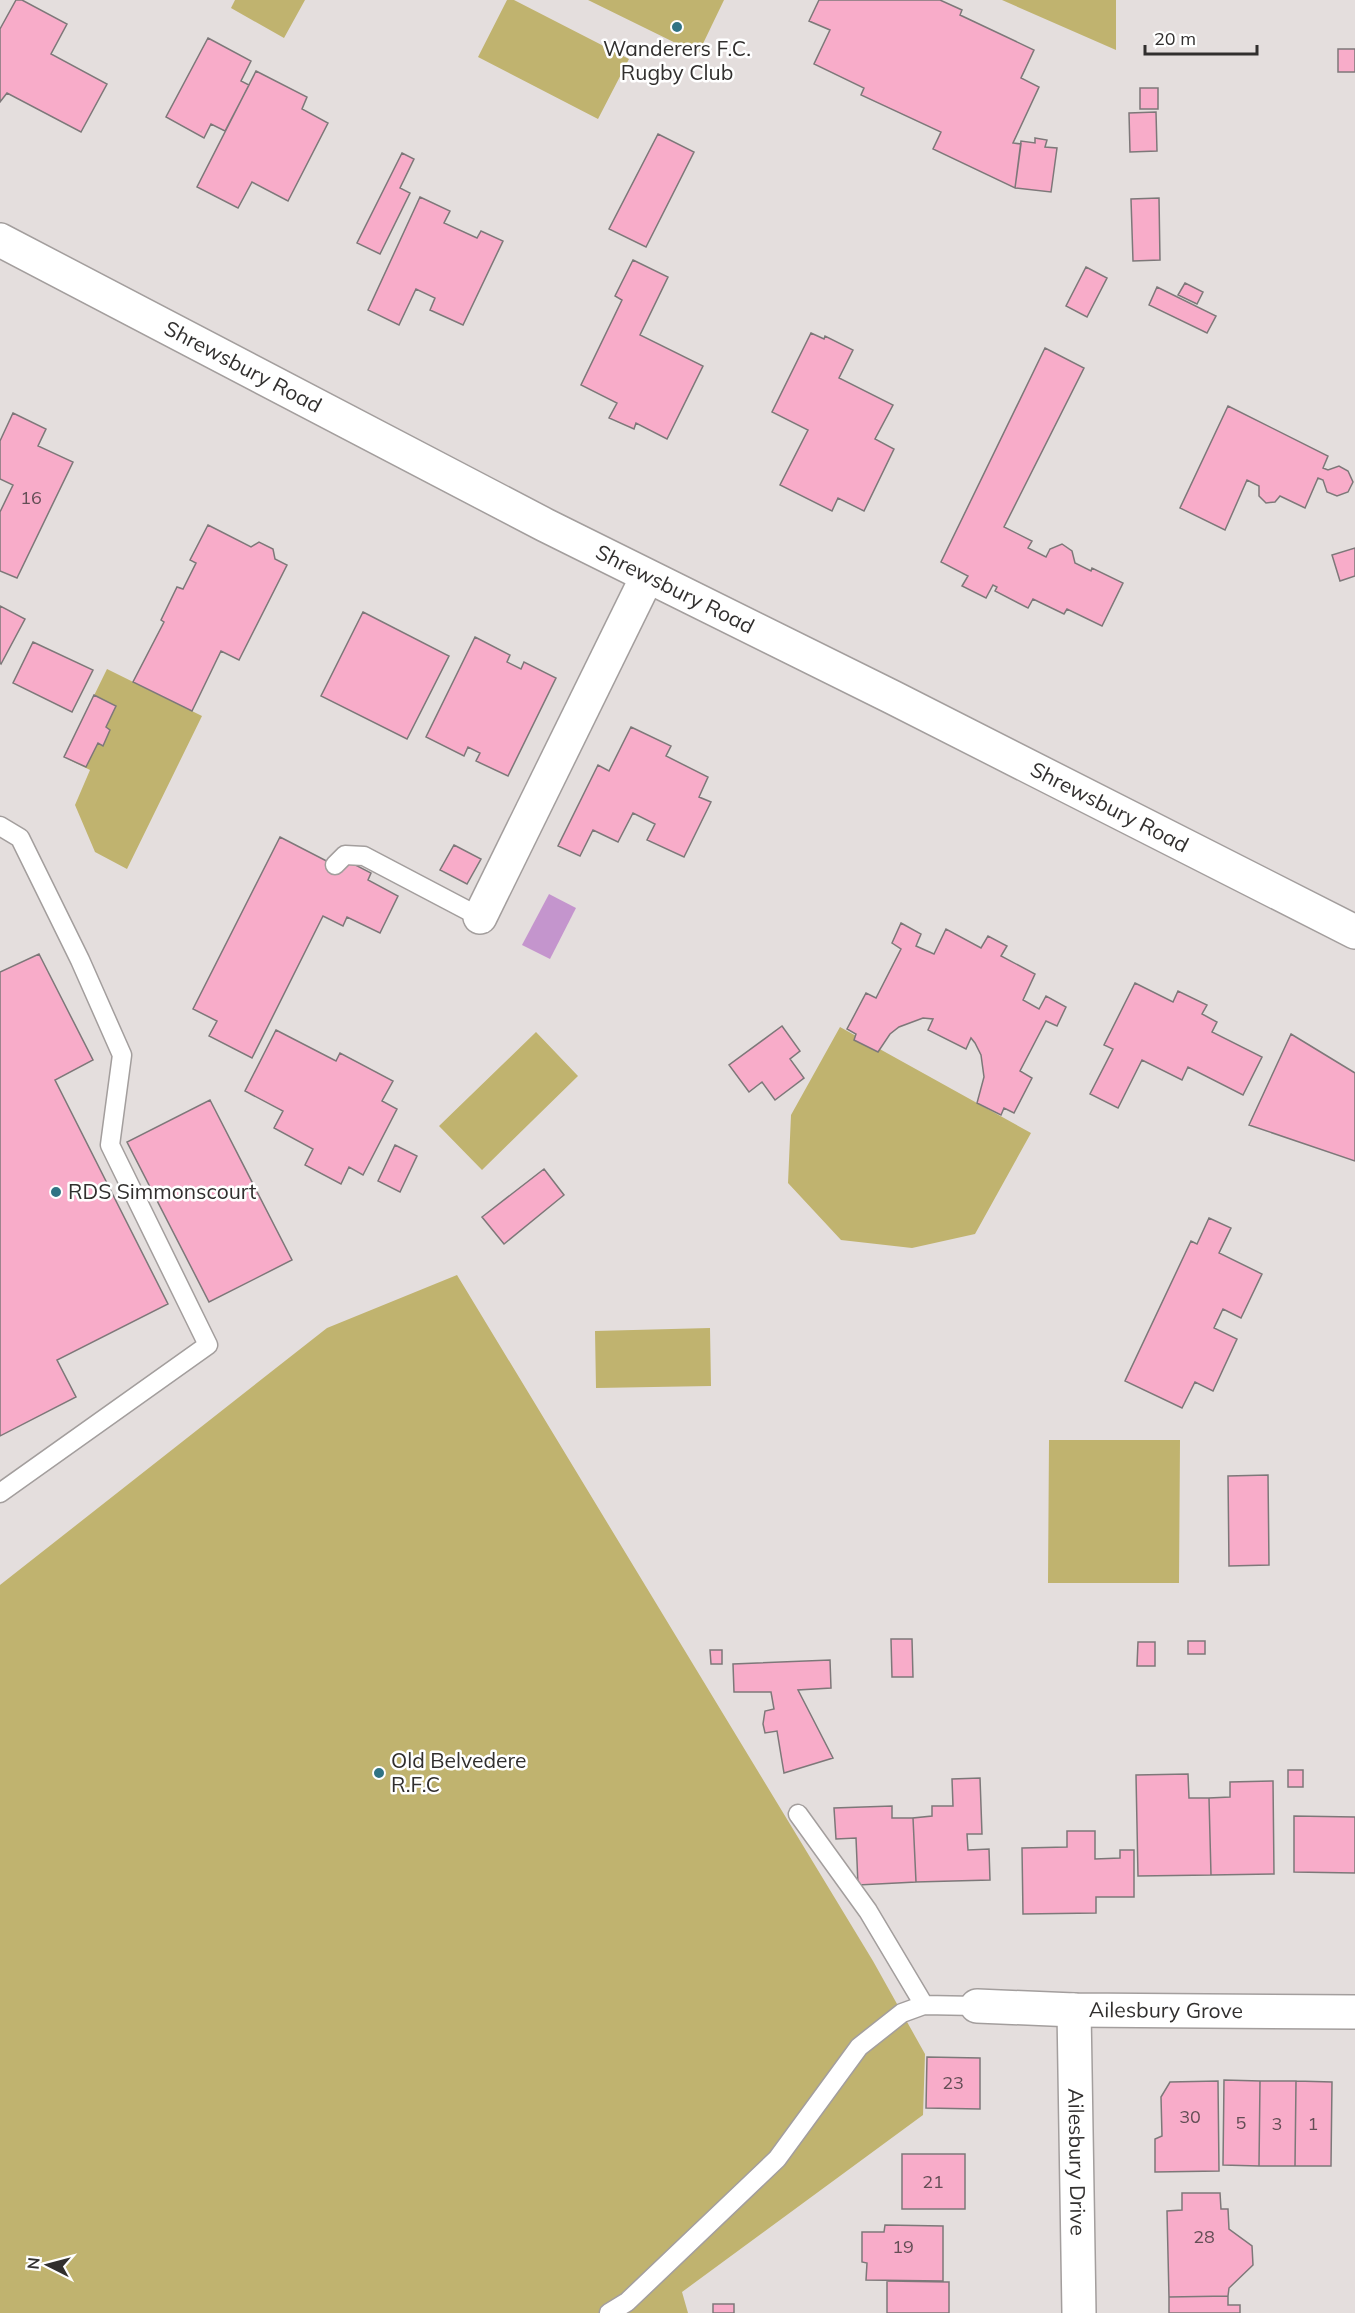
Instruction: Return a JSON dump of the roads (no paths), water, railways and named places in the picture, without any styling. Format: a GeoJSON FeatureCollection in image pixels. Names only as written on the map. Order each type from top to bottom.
{"type":"FeatureCollection","features":[{"type":"Feature","properties":{"kind":"street","name":"Shrewsbury Road"},"geometry":{"type":"LineString","coordinates":[[0,240],[646,577],[902,702],[1355,932]]}},
{"type":"Feature","properties":{"kind":"street"},"geometry":{"type":"LineString","coordinates":[[480,917],[646,577]]}},
{"type":"Feature","properties":{"kind":"street","name":"Ailesbury Grove"},"geometry":{"type":"LineString","coordinates":[[976,2006],[1074,2010],[1355,2012]]}},
{"type":"Feature","properties":{"kind":"street","name":"Ailesbury Drive"},"geometry":{"type":"LineString","coordinates":[[1074,2010],[1079,2313]]}},
{"type":"Feature","properties":{"kind":"lane"},"geometry":{"type":"LineString","coordinates":[[0,826],[20,838],[80,960],[122,1055],[110,1145],[208,1345],[0,1493]]}},
{"type":"Feature","properties":{"kind":"lane"},"geometry":{"type":"LineString","coordinates":[[335,865],[345,855],[364,856],[480,917]]}},
{"type":"Feature","properties":{"kind":"lane"},"geometry":{"type":"LineString","coordinates":[[798,1814],[868,1911],[924,2005]]}},
{"type":"Feature","properties":{"kind":"lane"},"geometry":{"type":"LineString","coordinates":[[609,2313],[627,2302],[777,2159],[860,2047],[902,2013],[924,2005],[976,2006]]}},
{"type":"Feature","properties":{"kind":"place","name":"Wanderers F.C. Rugby Club"},"geometry":{"type":"Point","coordinates":[677,27]}},
{"type":"Feature","properties":{"kind":"place","name":"RDS Simmonscourt"},"geometry":{"type":"Point","coordinates":[56,1192]}},
{"type":"Feature","properties":{"kind":"place","name":"Old Belvedere R.F.C"},"geometry":{"type":"Point","coordinates":[379,1773]}}]}
